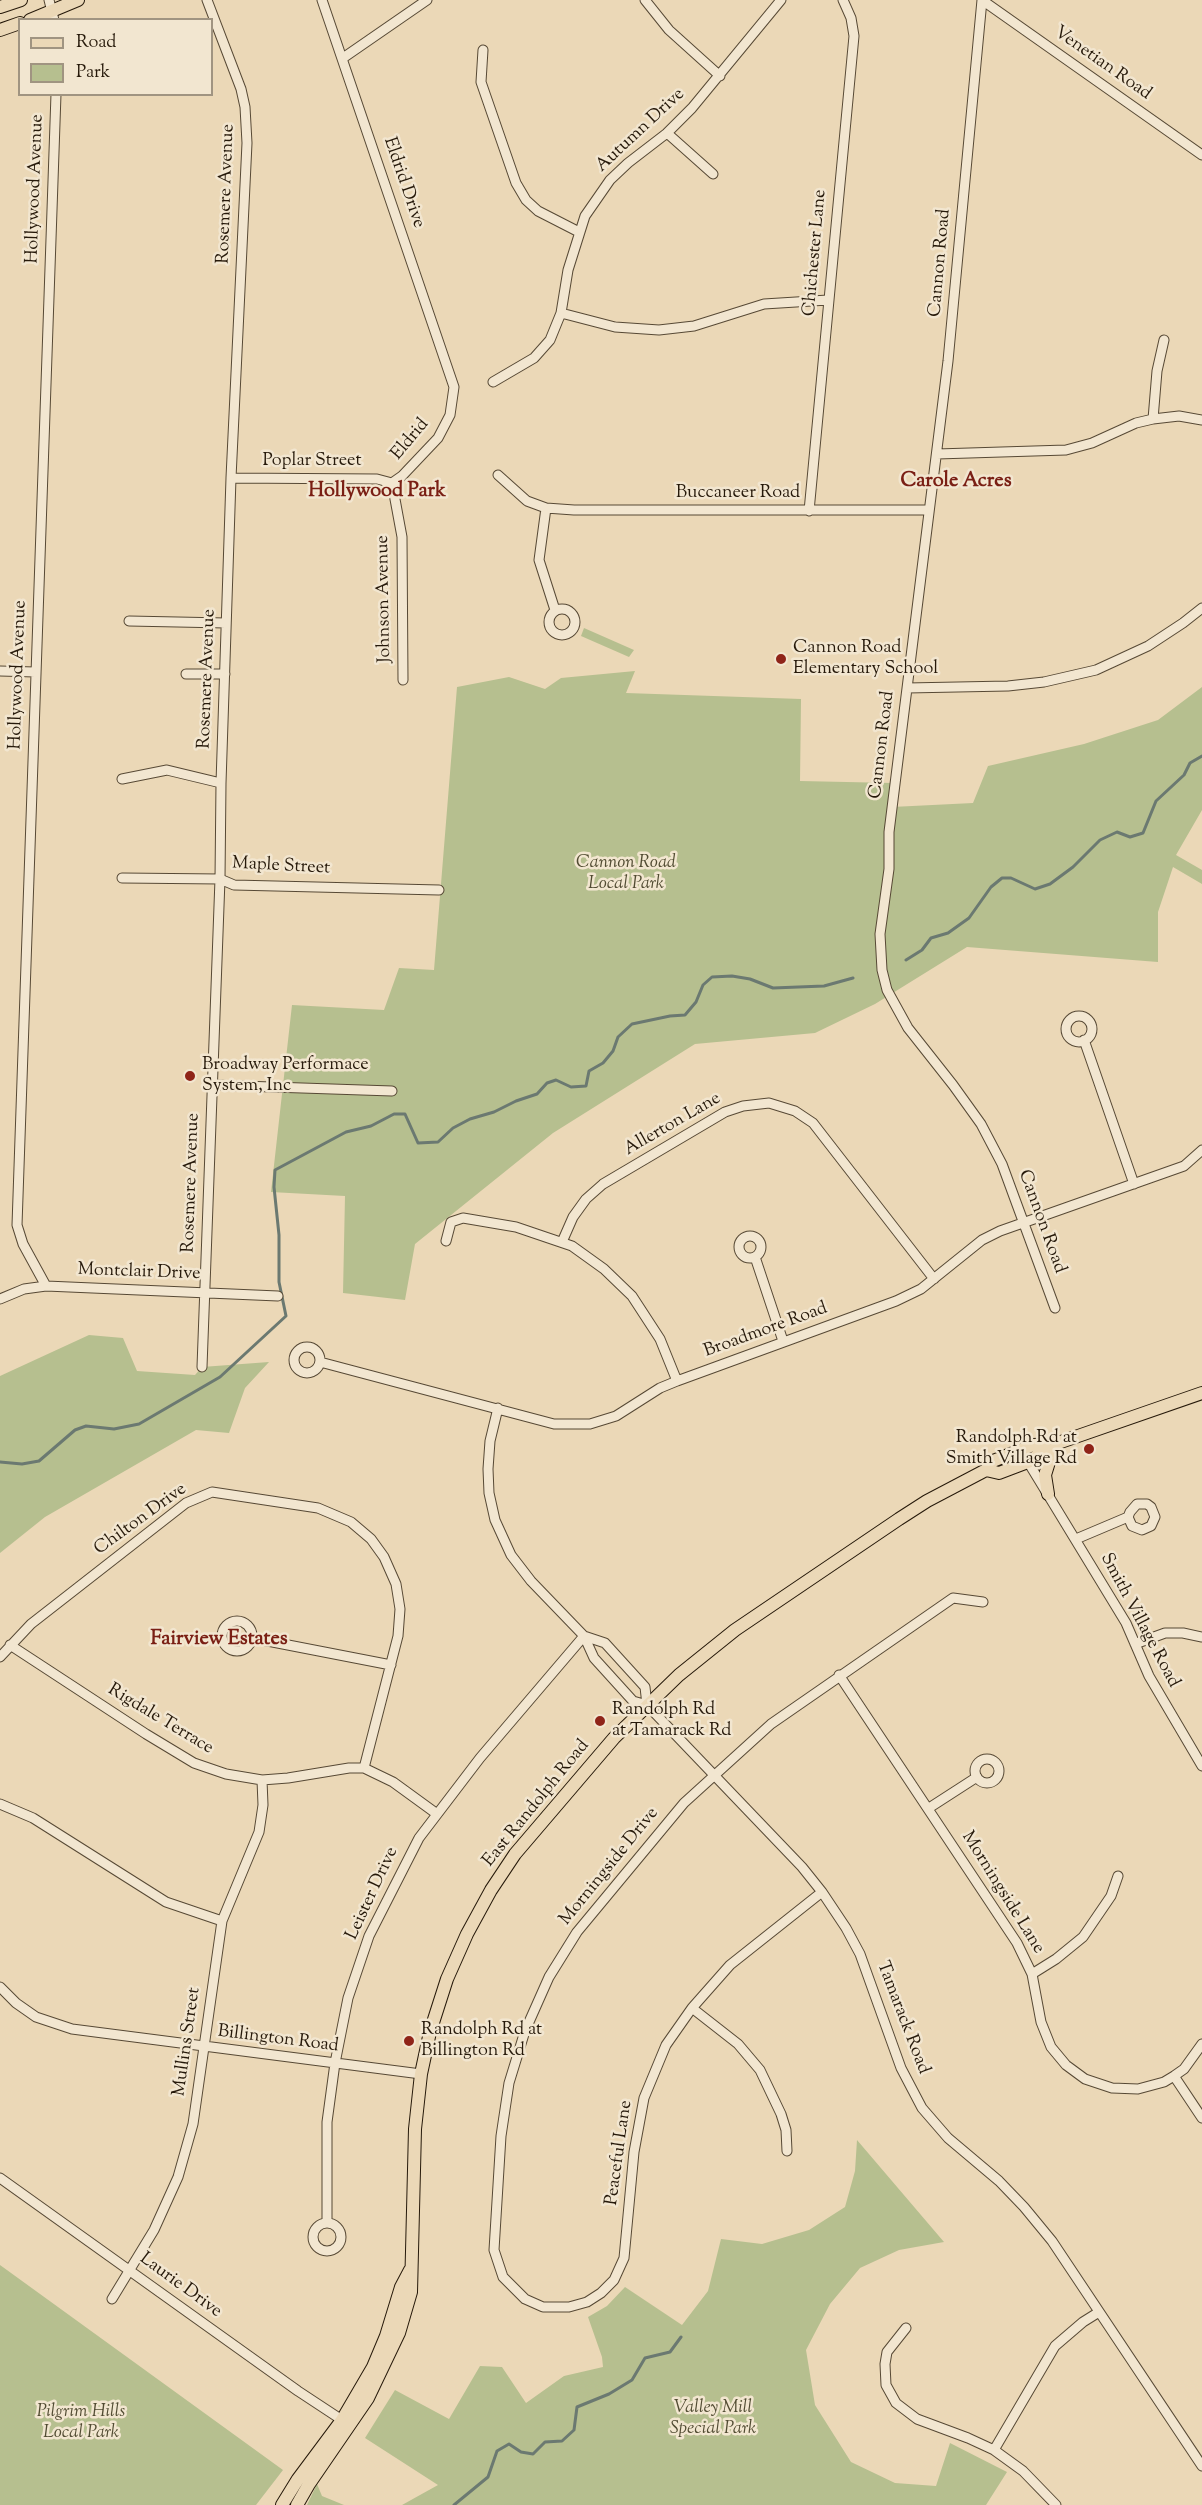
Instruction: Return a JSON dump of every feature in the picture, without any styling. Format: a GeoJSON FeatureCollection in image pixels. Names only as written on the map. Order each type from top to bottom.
{"type":"FeatureCollection","features":[{"type":"Feature","properties":{"kind":"main road"},"geometry":{"type":"LineString","coordinates":[[0,7],[21,0]]}},
{"type":"Feature","properties":{"kind":"main road"},"geometry":{"type":"LineString","coordinates":[[34,18],[78,0]]}},
{"type":"Feature","properties":{"kind":"main road"},"geometry":{"type":"LineString","coordinates":[[0,30],[18,24]]}},
{"type":"Feature","properties":{"kind":"main road","name":"East Randolph Road"},"geometry":{"type":"LineString","coordinates":[[986,1470],[999,1473],[1028,1462],[1055,1444],[1202,1393]]}},
{"type":"Feature","properties":{"kind":"main road"},"geometry":{"type":"LineString","coordinates":[[1048,1494],[1045,1475],[1055,1444]]}},
{"type":"Feature","properties":{"kind":"main road","name":"East Randolph Road"},"geometry":{"type":"LineString","coordinates":[[297,2505],[368,2398],[390,2355],[411,2292],[415,2129],[430,2032],[447,1979],[467,1934],[515,1854],[614,1738],[679,1675],[735,1630],[927,1501],[986,1470],[993,1461],[1033,1445],[1055,1444]]}},
{"type":"Feature","properties":{"kind":"main road","name":"East Randolph Road"},"geometry":{"type":"LineString","coordinates":[[282,2505],[298,2479],[342,2420],[372,2367],[386,2336],[401,2287],[411,2269]]}},
{"type":"Feature","properties":{"kind":"street","name":"Rosemere Avenue"},"geometry":{"type":"LineString","coordinates":[[202,1367],[220,879],[231,478],[246,131],[245,107],[241,89],[207,0]]}},
{"type":"Feature","properties":{"kind":"street","name":"Eldrid Drive"},"geometry":{"type":"LineString","coordinates":[[322,0],[453,377]]}},
{"type":"Feature","properties":{"kind":"street"},"geometry":{"type":"LineString","coordinates":[[343,58],[427,0]]}},
{"type":"Feature","properties":{"kind":"street"},"geometry":{"type":"LineString","coordinates":[[645,0],[669,30],[720,76]]}},
{"type":"Feature","properties":{"kind":"street","name":"Autumn Drive"},"geometry":{"type":"LineString","coordinates":[[493,382],[534,358],[550,340],[561,313],[568,270],[585,216],[610,180],[667,133],[720,76],[781,0]]}},
{"type":"Feature","properties":{"kind":"street","name":"Chichester Lane"},"geometry":{"type":"LineString","coordinates":[[809,511],[854,36],[851,18],[843,0]]}},
{"type":"Feature","properties":{"kind":"street","name":"Venetian Road"},"geometry":{"type":"LineString","coordinates":[[982,0],[1202,155]]}},
{"type":"Feature","properties":{"kind":"street","name":"Cannon Road"},"geometry":{"type":"LineString","coordinates":[[982,0],[949,359],[889,832],[889,869],[880,934],[882,970],[887,990],[908,1028],[981,1124],[1002,1164],[1055,1308]]}},
{"type":"Feature","properties":{"kind":"street"},"geometry":{"type":"LineString","coordinates":[[483,50],[481,82],[516,183],[526,200],[538,211],[579,232]]}},
{"type":"Feature","properties":{"kind":"street","name":"Hollywood Avenue"},"geometry":{"type":"LineString","coordinates":[[46,1286],[23,1244],[17,1225],[56,96]]}},
{"type":"Feature","properties":{"kind":"street"},"geometry":{"type":"LineString","coordinates":[[667,133],[713,174]]}},
{"type":"Feature","properties":{"kind":"street"},"geometry":{"type":"LineString","coordinates":[[561,313],[615,327],[659,330],[694,326],[764,304],[828,300]]}},
{"type":"Feature","properties":{"kind":"street"},"geometry":{"type":"LineString","coordinates":[[1153,419],[1160,351],[1164,340]]}},
{"type":"Feature","properties":{"kind":"street","name":"Eldrid"},"geometry":{"type":"LineString","coordinates":[[392,483],[402,476],[438,438],[452,407],[453,377]]}},
{"type":"Feature","properties":{"kind":"street"},"geometry":{"type":"LineString","coordinates":[[937,454],[1066,450],[1092,443],[1136,423],[1153,419],[1179,416],[1202,420]]}},
{"type":"Feature","properties":{"kind":"street"},"geometry":{"type":"LineString","coordinates":[[498,475],[526,501],[546,508],[539,560],[555,610]]}},
{"type":"Feature","properties":{"kind":"street","name":"Poplar Street"},"geometry":{"type":"LineString","coordinates":[[231,478],[377,479],[392,483]]}},
{"type":"Feature","properties":{"kind":"street","name":"Johnson Avenue"},"geometry":{"type":"LineString","coordinates":[[392,483],[402,537],[403,680]]}},
{"type":"Feature","properties":{"kind":"street","name":"Buccaneer Road"},"geometry":{"type":"LineString","coordinates":[[546,508],[929,510]]}},
{"type":"Feature","properties":{"kind":"street"},"geometry":{"type":"LineString","coordinates":[[907,688],[1008,686],[1044,682],[1096,669],[1148,646],[1202,608]]}},
{"type":"Feature","properties":{"kind":"street"},"geometry":{"type":"LineString","coordinates":[[129,621],[226,623]]}},
{"type":"Feature","properties":{"kind":"street"},"geometry":{"type":"LineString","coordinates":[[0,671],[35,672]]}},
{"type":"Feature","properties":{"kind":"street"},"geometry":{"type":"LineString","coordinates":[[186,674],[225,674]]}},
{"type":"Feature","properties":{"kind":"street"},"geometry":{"type":"LineString","coordinates":[[122,779],[168,770],[221,783]]}},
{"type":"Feature","properties":{"kind":"street","name":"Maple Street"},"geometry":{"type":"LineString","coordinates":[[122,878],[220,879],[234,885],[439,890]]}},
{"type":"Feature","properties":{"kind":"street"},"geometry":{"type":"LineString","coordinates":[[1084,1040],[1134,1184]]}},
{"type":"Feature","properties":{"kind":"street"},"geometry":{"type":"LineString","coordinates":[[212,1085],[392,1091]]}},
{"type":"Feature","properties":{"kind":"street","name":"Allerton Lane"},"geometry":{"type":"LineString","coordinates":[[562,1242],[573,1217],[586,1199],[603,1184],[725,1112],[743,1106],[769,1103],[795,1112],[813,1124],[934,1279]]}},
{"type":"Feature","properties":{"kind":"street","name":"Broadmore Road"},"geometry":{"type":"LineString","coordinates":[[320,1362],[554,1424],[590,1424],[616,1416],[660,1388],[896,1301],[934,1279],[982,1240],[1000,1231],[1184,1166],[1202,1150]]}},
{"type":"Feature","properties":{"kind":"street"},"geometry":{"type":"LineString","coordinates":[[446,1241],[451,1222],[463,1218],[516,1227],[572,1246],[604,1269],[632,1296],[660,1339],[677,1382]]}},
{"type":"Feature","properties":{"kind":"street"},"geometry":{"type":"LineString","coordinates":[[755,1257],[783,1341]]}},
{"type":"Feature","properties":{"kind":"street","name":"Montclair Drive"},"geometry":{"type":"LineString","coordinates":[[0,1299],[24,1289],[46,1286],[278,1296]]}},
{"type":"Feature","properties":{"kind":"street","name":"Tamarack Road"},"geometry":{"type":"LineString","coordinates":[[498,1408],[490,1441],[489,1493],[495,1520],[511,1555],[524,1573],[584,1636],[594,1658],[633,1701],[647,1705],[802,1867],[822,1892],[860,1954],[901,2068],[922,2108],[948,2138],[999,2181],[1052,2241],[1202,2466]]}},
{"type":"Feature","properties":{"kind":"street","name":"Smith Village Road"},"geometry":{"type":"LineString","coordinates":[[1028,1462],[1126,1623],[1149,1676],[1202,1766]]}},
{"type":"Feature","properties":{"kind":"street","name":"Chilton Drive"},"geometry":{"type":"LineString","coordinates":[[0,1657],[31,1624],[186,1503],[212,1492],[318,1508],[351,1522],[371,1539],[384,1557],[396,1584],[399,1601],[398,1636],[364,1768]]}},
{"type":"Feature","properties":{"kind":"street"},"geometry":{"type":"LineString","coordinates":[[1076,1539],[1128,1517]]}},
{"type":"Feature","properties":{"kind":"street","name":"Morningside Drive"},"geometry":{"type":"LineString","coordinates":[[525,2300],[502,2277],[494,2250],[501,2136],[509,2083],[525,2031],[549,1977],[577,1932],[684,1803],[771,1724],[953,1598],[983,1602]]}},
{"type":"Feature","properties":{"kind":"street"},"geometry":{"type":"LineString","coordinates":[[1135,1644],[1165,1633],[1183,1633],[1202,1637]]}},
{"type":"Feature","properties":{"kind":"street","name":"Tamarack Road"},"geometry":{"type":"LineString","coordinates":[[584,1636],[605,1643],[645,1687],[647,1705]]}},
{"type":"Feature","properties":{"kind":"street","name":"Leister Drive"},"geometry":{"type":"LineString","coordinates":[[327,2223],[327,2122],[335,2063],[348,1998],[369,1936],[419,1838],[480,1758],[584,1636]]}},
{"type":"Feature","properties":{"kind":"street"},"geometry":{"type":"LineString","coordinates":[[252,1638],[391,1665]]}},
{"type":"Feature","properties":{"kind":"street","name":"Rigdale Terrace"},"geometry":{"type":"LineString","coordinates":[[10,1645],[194,1763],[226,1774],[262,1780],[364,1768]]}},
{"type":"Feature","properties":{"kind":"street","name":"Morningside Lane"},"geometry":{"type":"LineString","coordinates":[[839,1675],[1017,1943],[1032,1974],[1041,2022],[1052,2047],[1066,2065],[1085,2079],[1112,2088],[1138,2088],[1164,2082],[1174,2076],[1184,2069],[1202,2044]]}},
{"type":"Feature","properties":{"kind":"street"},"geometry":{"type":"LineString","coordinates":[[364,1768],[393,1782],[437,1814]]}},
{"type":"Feature","properties":{"kind":"street"},"geometry":{"type":"LineString","coordinates":[[929,1808],[977,1777]]}},
{"type":"Feature","properties":{"kind":"street","name":"Mullins Street"},"geometry":{"type":"LineString","coordinates":[[112,2299],[128,2269],[154,2230],[178,2177],[193,2124],[222,1921],[259,1832],[262,1780]]}},
{"type":"Feature","properties":{"kind":"street"},"geometry":{"type":"LineString","coordinates":[[0,1804],[33,1818],[166,1902],[222,1921]]}},
{"type":"Feature","properties":{"kind":"street"},"geometry":{"type":"LineString","coordinates":[[1032,1974],[1056,1959],[1083,1937],[1111,1896],[1118,1876]]}},
{"type":"Feature","properties":{"kind":"street","name":"Peaceful Lane"},"geometry":{"type":"LineString","coordinates":[[525,2300],[543,2307],[569,2307],[594,2298],[614,2280],[624,2258],[634,2152],[644,2098],[666,2045],[692,2008],[730,1965],[822,1892]]}},
{"type":"Feature","properties":{"kind":"street","name":"Billington Road"},"geometry":{"type":"LineString","coordinates":[[0,1987],[16,2003],[36,2017],[72,2029],[422,2074]]}},
{"type":"Feature","properties":{"kind":"street"},"geometry":{"type":"LineString","coordinates":[[692,2008],[738,2044],[760,2070],[781,2114],[786,2130],[787,2151]]}},
{"type":"Feature","properties":{"kind":"street"},"geometry":{"type":"LineString","coordinates":[[1174,2076],[1202,2118]]}},
{"type":"Feature","properties":{"kind":"street","name":"Laurie Drive"},"geometry":{"type":"LineString","coordinates":[[0,2178],[342,2420]]}},
{"type":"Feature","properties":{"kind":"street"},"geometry":{"type":"LineString","coordinates":[[994,2450],[1055,2346],[1083,2322],[1099,2312]]}},
{"type":"Feature","properties":{"kind":"street"},"geometry":{"type":"LineString","coordinates":[[906,2328],[887,2352],[885,2364],[886,2385],[896,2403],[917,2420],[994,2450],[1023,2471],[1056,2505]]}},
{"type":"Feature","properties":{"kind":"green space"},"geometry":{"type":"Polygon","coordinates":[[[584,628],[634,650],[629,657],[581,636],[584,628]]]}},
{"type":"Feature","properties":{"kind":"green space","name":"Cannon Road Local Park"},"geometry":{"type":"Polygon","coordinates":[[[635,671],[626,693],[801,699],[800,781],[893,783],[892,807],[973,803],[988,766],[1084,744],[1158,720],[1202,687],[1202,810],[1176,855],[1202,870],[1202,884],[1173,867],[1158,912],[1158,962],[967,947],[875,1004],[815,1033],[695,1044],[553,1133],[415,1244],[405,1300],[343,1293],[345,1196],[271,1192],[292,1005],[384,1010],[399,968],[434,970],[457,687],[509,677],[545,689],[561,678],[635,671]]]}},
{"type":"Feature","properties":{"kind":"green space"},"geometry":{"type":"Polygon","coordinates":[[[89,1335],[123,1338],[137,1371],[195,1375],[202,1367],[269,1362],[245,1388],[229,1433],[196,1430],[45,1517],[0,1553],[0,1376],[89,1335]]]}},
{"type":"Feature","properties":{"kind":"green space","name":"Valley Mill Special Park"},"geometry":{"type":"Polygon","coordinates":[[[857,2140],[944,2242],[899,2250],[860,2268],[830,2304],[806,2350],[815,2405],[851,2462],[895,2483],[936,2486],[950,2443],[1007,2472],[986,2505],[402,2505],[438,2485],[365,2438],[395,2390],[449,2419],[480,2366],[502,2367],[526,2403],[564,2376],[603,2367],[602,2357],[588,2317],[607,2306],[625,2287],[682,2325],[708,2291],[721,2239],[762,2244],[809,2230],[845,2207],[855,2171],[857,2140]]]}},
{"type":"Feature","properties":{"kind":"green space","name":"Pilgrim Hills Local Park"},"geometry":{"type":"Polygon","coordinates":[[[0,2265],[283,2470],[256,2505],[0,2505],[0,2265]]]}},
{"type":"Feature","properties":{"kind":"green space"},"geometry":{"type":"Polygon","coordinates":[[[317,2484],[322,2496],[344,2505],[307,2505],[317,2484]]]}},
{"type":"Feature","properties":{"kind":"waterway"},"geometry":{"type":"LineString","coordinates":[[906,960],[922,950],[931,938],[948,933],[969,918],[991,887],[1002,878],[1011,878],[1035,889],[1050,884],[1073,867],[1100,840],[1117,832],[1130,837],[1143,833],[1156,801],[1184,775],[1190,763],[1202,756]]}},
{"type":"Feature","properties":{"kind":"waterway"},"geometry":{"type":"LineString","coordinates":[[0,1462],[22,1464],[39,1461],[75,1430],[86,1426],[114,1429],[139,1424],[220,1377],[286,1316],[279,1282],[275,1170],[346,1132],[371,1126],[394,1114],[405,1114],[418,1143],[438,1142],[453,1128],[470,1119],[494,1112],[537,1094],[547,1083],[556,1080],[571,1087],[586,1086],[589,1071],[603,1063],[613,1051],[618,1037],[632,1024],[685,1015],[696,1002],[703,985],[712,977],[732,976],[750,979],[773,988],[824,986],[853,978]]}},
{"type":"Feature","properties":{"kind":"waterway"},"geometry":{"type":"LineString","coordinates":[[454,2505],[488,2477],[497,2451],[509,2444],[521,2452],[533,2454],[545,2442],[562,2441],[574,2430],[577,2407],[609,2394],[632,2380],[645,2358],[670,2352],[681,2337]]}},
{"type":"Feature","properties":{"kind":"place","name":"Cannon Road Elementary School"},"geometry":{"type":"Point","coordinates":[781,659]}},
{"type":"Feature","properties":{"kind":"place","name":"Broadway Performace System, Inc"},"geometry":{"type":"Point","coordinates":[190,1076]}},
{"type":"Feature","properties":{"kind":"place","name":"Randolph Rd at Smith Village Rd"},"geometry":{"type":"Point","coordinates":[1089,1449]}},
{"type":"Feature","properties":{"kind":"place","name":"Randolph Rd at Tamarack Rd"},"geometry":{"type":"Point","coordinates":[600,1721]}},
{"type":"Feature","properties":{"kind":"place","name":"Randolph Rd at Billington Rd"},"geometry":{"type":"Point","coordinates":[409,2041]}},
{"type":"Feature","properties":{"kind":"district","name":"Carole Acres"},"geometry":{"type":"Point","coordinates":[956,483]}},
{"type":"Feature","properties":{"kind":"district","name":"Hollywood Park"},"geometry":{"type":"Point","coordinates":[377,493]}},
{"type":"Feature","properties":{"kind":"district","name":"Fairview Estates"},"geometry":{"type":"Point","coordinates":[219,1641]}}]}
